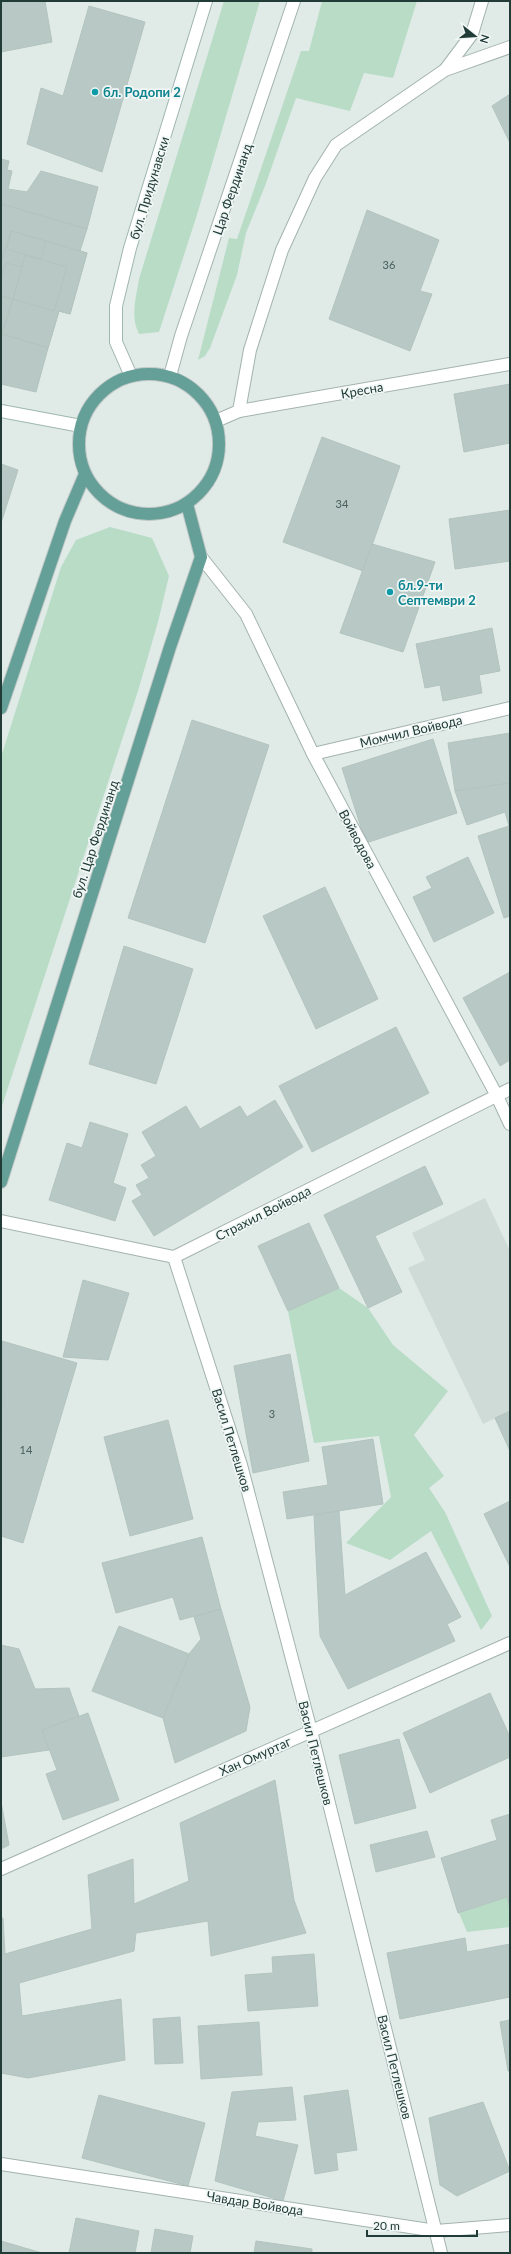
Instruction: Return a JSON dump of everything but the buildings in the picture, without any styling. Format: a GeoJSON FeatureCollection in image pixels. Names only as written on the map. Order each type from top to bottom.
{"type":"FeatureCollection","features":[{"type":"Feature","properties":{"kind":"main road"},"geometry":{"type":"LineString","coordinates":[[150,374],[170,376],[190,386],[206,401],[216,421],[220,444],[216,467],[205,488],[187,504],[165,513],[141,515],[118,508],[99,494],[85,474],[79,450],[81,426],[88,409],[99,394],[114,383],[131,376],[150,374]]}},
{"type":"Feature","properties":{"kind":"main road"},"geometry":{"type":"LineString","coordinates":[[1,708],[66,521],[85,474]]}},
{"type":"Feature","properties":{"kind":"main road"},"geometry":{"type":"LineString","coordinates":[[187,504],[201,557]]}},
{"type":"Feature","properties":{"kind":"main road","name":"бул. Цар Фердинанд"},"geometry":{"type":"LineString","coordinates":[[1,1182],[170,647],[201,557]]}},
{"type":"Feature","properties":{"kind":"street","name":"бул. Придунавски"},"geometry":{"type":"LineString","coordinates":[[131,376],[116,342],[116,306],[130,248],[206,1]]}},
{"type":"Feature","properties":{"kind":"street","name":"Цар Фердинанд"},"geometry":{"type":"LineString","coordinates":[[170,376],[294,1]]}},
{"type":"Feature","properties":{"kind":"street"},"geometry":{"type":"LineString","coordinates":[[445,70],[472,34],[482,1]]}},
{"type":"Feature","properties":{"kind":"street"},"geometry":{"type":"LineString","coordinates":[[239,411],[250,350],[282,250],[315,178],[336,145],[445,70],[510,47]]}},
{"type":"Feature","properties":{"kind":"street","name":"Кресна"},"geometry":{"type":"LineString","coordinates":[[216,421],[239,411],[510,364]]}},
{"type":"Feature","properties":{"kind":"street"},"geometry":{"type":"LineString","coordinates":[[1,412],[81,426]]}},
{"type":"Feature","properties":{"kind":"street","name":"Войводова"},"geometry":{"type":"LineString","coordinates":[[201,557],[246,614],[313,754],[497,1096],[510,1124]]}},
{"type":"Feature","properties":{"kind":"street","name":"Момчил Войвода"},"geometry":{"type":"LineString","coordinates":[[313,754],[510,708]]}},
{"type":"Feature","properties":{"kind":"street","name":"Страхил Войвода"},"geometry":{"type":"LineString","coordinates":[[174,1257],[510,1089]]}},
{"type":"Feature","properties":{"kind":"street"},"geometry":{"type":"LineString","coordinates":[[1,1221],[174,1257]]}},
{"type":"Feature","properties":{"kind":"street","name":"Васил Петлешков"},"geometry":{"type":"LineString","coordinates":[[174,1257],[241,1465],[311,1731],[441,2253]]}},
{"type":"Feature","properties":{"kind":"street","name":"Хан Омуртаг"},"geometry":{"type":"LineString","coordinates":[[1,1869],[510,1643]]}},
{"type":"Feature","properties":{"kind":"street","name":"Чавдар Войвода"},"geometry":{"type":"LineString","coordinates":[[1,2164],[436,2231],[508,2224]]}},
{"type":"Feature","properties":{"kind":"shaded area"},"geometry":{"type":"Polygon","coordinates":[[[485,1198],[510,1251],[510,1411],[483,1424],[408,1268],[425,1260],[412,1233],[485,1198]]]}},
{"type":"Feature","properties":{"kind":"green space"},"geometry":{"type":"Polygon","coordinates":[[[224,1],[260,1],[196,218],[159,332],[139,334],[136,327],[134,314],[139,279],[224,1]]]}},
{"type":"Feature","properties":{"kind":"green space"},"geometry":{"type":"Polygon","coordinates":[[[322,1],[417,1],[393,78],[364,73],[350,111],[296,98],[265,186],[246,233],[237,275],[210,348],[205,356],[198,360],[229,238],[237,239],[301,51],[309,51],[322,1]]]}},
{"type":"Feature","properties":{"kind":"green space"},"geometry":{"type":"Polygon","coordinates":[[[110,527],[152,538],[169,576],[158,622],[138,691],[1,1109],[1,757],[61,567],[76,540],[110,527]]]}},
{"type":"Feature","properties":{"kind":"green space"},"geometry":{"type":"Polygon","coordinates":[[[339,1288],[368,1308],[393,1345],[448,1391],[414,1435],[444,1476],[429,1488],[445,1512],[492,1616],[481,1630],[431,1531],[390,1560],[346,1543],[391,1497],[379,1436],[314,1443],[288,1311],[339,1288]]]}},
{"type":"Feature","properties":{"kind":"green space"},"geometry":{"type":"Polygon","coordinates":[[[507,1897],[510,1908],[510,1927],[467,1932],[459,1913],[507,1897]]]}},
{"type":"Feature","properties":{"kind":"place","name":"бл. Родопи 2"},"geometry":{"type":"Point","coordinates":[95,92]}},
{"type":"Feature","properties":{"kind":"place","name":"бл.9-ти Септември 2"},"geometry":{"type":"Point","coordinates":[390,592]}}]}
